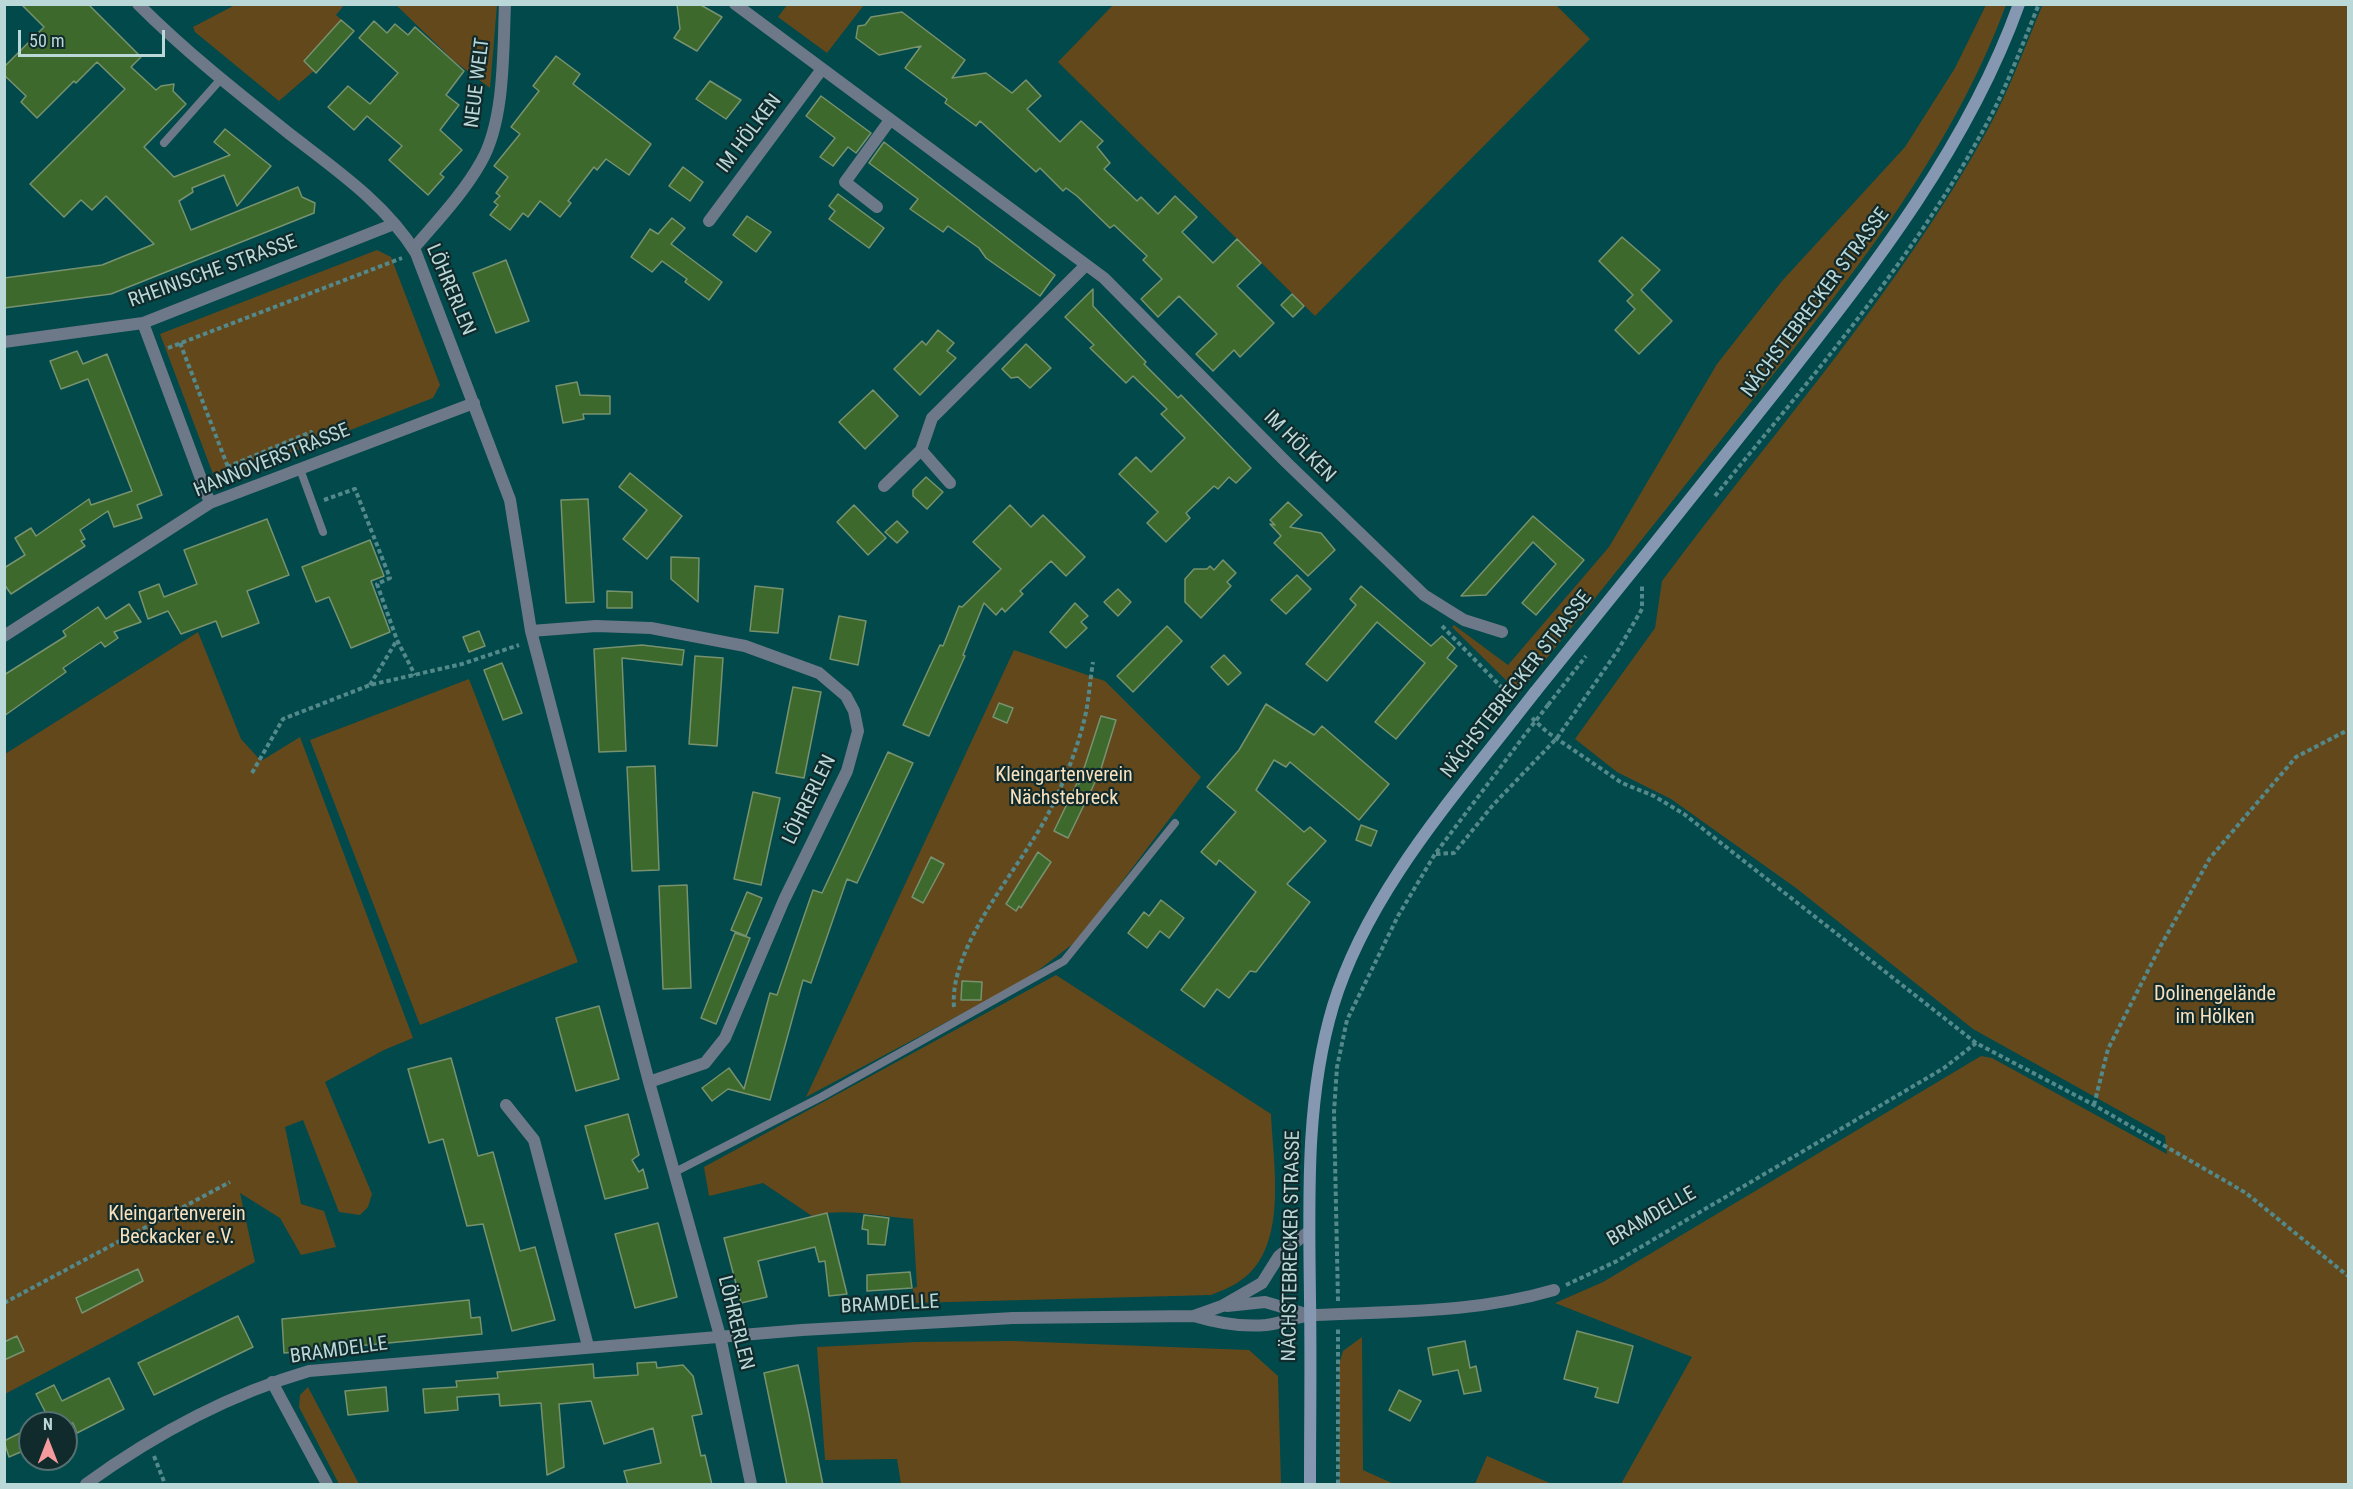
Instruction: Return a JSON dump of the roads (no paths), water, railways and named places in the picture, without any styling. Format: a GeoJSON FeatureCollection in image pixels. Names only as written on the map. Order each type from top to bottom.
{"type":"FeatureCollection","features":[{"type":"Feature","properties":{"kind":"main road","name":"NÄCHSTEBRECKER STRASSE"},"geometry":{"type":"LineString","coordinates":[[1310,1485],[1308,1232],[1311,1138],[1320,1056],[1334,1005],[1348,967],[1370,922],[1411,855],[1535,692],[1805,354],[1886,246],[1932,179],[1976,101],[2019,4]]}},
{"type":"Feature","properties":{"kind":"street","name":"LÖHRERLEN"},"geometry":{"type":"LineString","coordinates":[[138,4],[220,80],[354,185],[394,224],[415,250],[510,500],[532,635],[649,1082],[720,1336],[751,1485]]}},
{"type":"Feature","properties":{"kind":"street","name":"NEUE WELT"},"geometry":{"type":"LineString","coordinates":[[415,250],[466,187],[487,150],[495,129],[505,4]]}},
{"type":"Feature","properties":{"kind":"street","name":"IM HÖLKEN"},"geometry":{"type":"LineString","coordinates":[[735,4],[1104,278],[1287,463],[1424,595],[1464,620],[1502,633]]}},
{"type":"Feature","properties":{"kind":"street","name":"IM HÖLKEN"},"geometry":{"type":"LineString","coordinates":[[709,221],[822,69]]}},
{"type":"Feature","properties":{"kind":"street"},"geometry":{"type":"LineString","coordinates":[[877,207],[844,183],[890,120]]}},
{"type":"Feature","properties":{"kind":"street","name":"RHEINISCHE STRASSE"},"geometry":{"type":"LineString","coordinates":[[4,342],[143,323],[394,224]]}},
{"type":"Feature","properties":{"kind":"street"},"geometry":{"type":"LineString","coordinates":[[884,486],[921,450],[932,418],[1086,265]]}},
{"type":"Feature","properties":{"kind":"street"},"geometry":{"type":"LineString","coordinates":[[143,323],[210,503]]}},
{"type":"Feature","properties":{"kind":"street","name":"HANNOVERSTRASSE"},"geometry":{"type":"LineString","coordinates":[[4,636],[210,503],[474,403]]}},
{"type":"Feature","properties":{"kind":"street"},"geometry":{"type":"LineString","coordinates":[[921,450],[950,483]]}},
{"type":"Feature","properties":{"kind":"street","name":"LÖHRERLEN"},"geometry":{"type":"LineString","coordinates":[[532,635],[596,626],[651,628],[745,646],[819,673],[846,696],[854,711],[858,731],[847,771],[792,881],[725,1038],[705,1063],[649,1082]]}},
{"type":"Feature","properties":{"kind":"street"},"geometry":{"type":"LineString","coordinates":[[506,1105],[534,1140],[588,1346]]}},
{"type":"Feature","properties":{"kind":"street","name":"BRAMDELLE"},"geometry":{"type":"LineString","coordinates":[[1194,1316],[1222,1306],[1262,1282],[1279,1256],[1308,1232]]}},
{"type":"Feature","properties":{"kind":"street","name":"BRAMDELLE"},"geometry":{"type":"LineString","coordinates":[[86,1485],[149,1441],[205,1410],[272,1382],[309,1371],[720,1336],[1012,1318],[1194,1316],[1218,1323],[1265,1325],[1310,1316],[1458,1310],[1516,1301],[1554,1290]]}},
{"type":"Feature","properties":{"kind":"street","name":"BRAMDELLE"},"geometry":{"type":"LineString","coordinates":[[1222,1306],[1265,1302],[1310,1316]]}},
{"type":"Feature","properties":{"kind":"street"},"geometry":{"type":"LineString","coordinates":[[272,1382],[327,1485]]}},
{"type":"Feature","properties":{"kind":"lane"},"geometry":{"type":"LineString","coordinates":[[164,143],[220,80]]}},
{"type":"Feature","properties":{"kind":"lane"},"geometry":{"type":"LineString","coordinates":[[300,469],[323,532]]}},
{"type":"Feature","properties":{"kind":"lane"},"geometry":{"type":"LineString","coordinates":[[675,1172],[821,1096],[1064,962],[1175,823]]}},
{"type":"Feature","properties":{"kind":"park label","name":"Kleingartenverein Nächstebreck"},"geometry":{"type":"Point","coordinates":[1064,788]}},
{"type":"Feature","properties":{"kind":"park label","name":"Dolinengelände im Hölken"},"geometry":{"type":"Point","coordinates":[2215,1006]}},
{"type":"Feature","properties":{"kind":"park label","name":"Kleingartenverein Beckacker e.V."},"geometry":{"type":"Point","coordinates":[177,1226]}}]}
